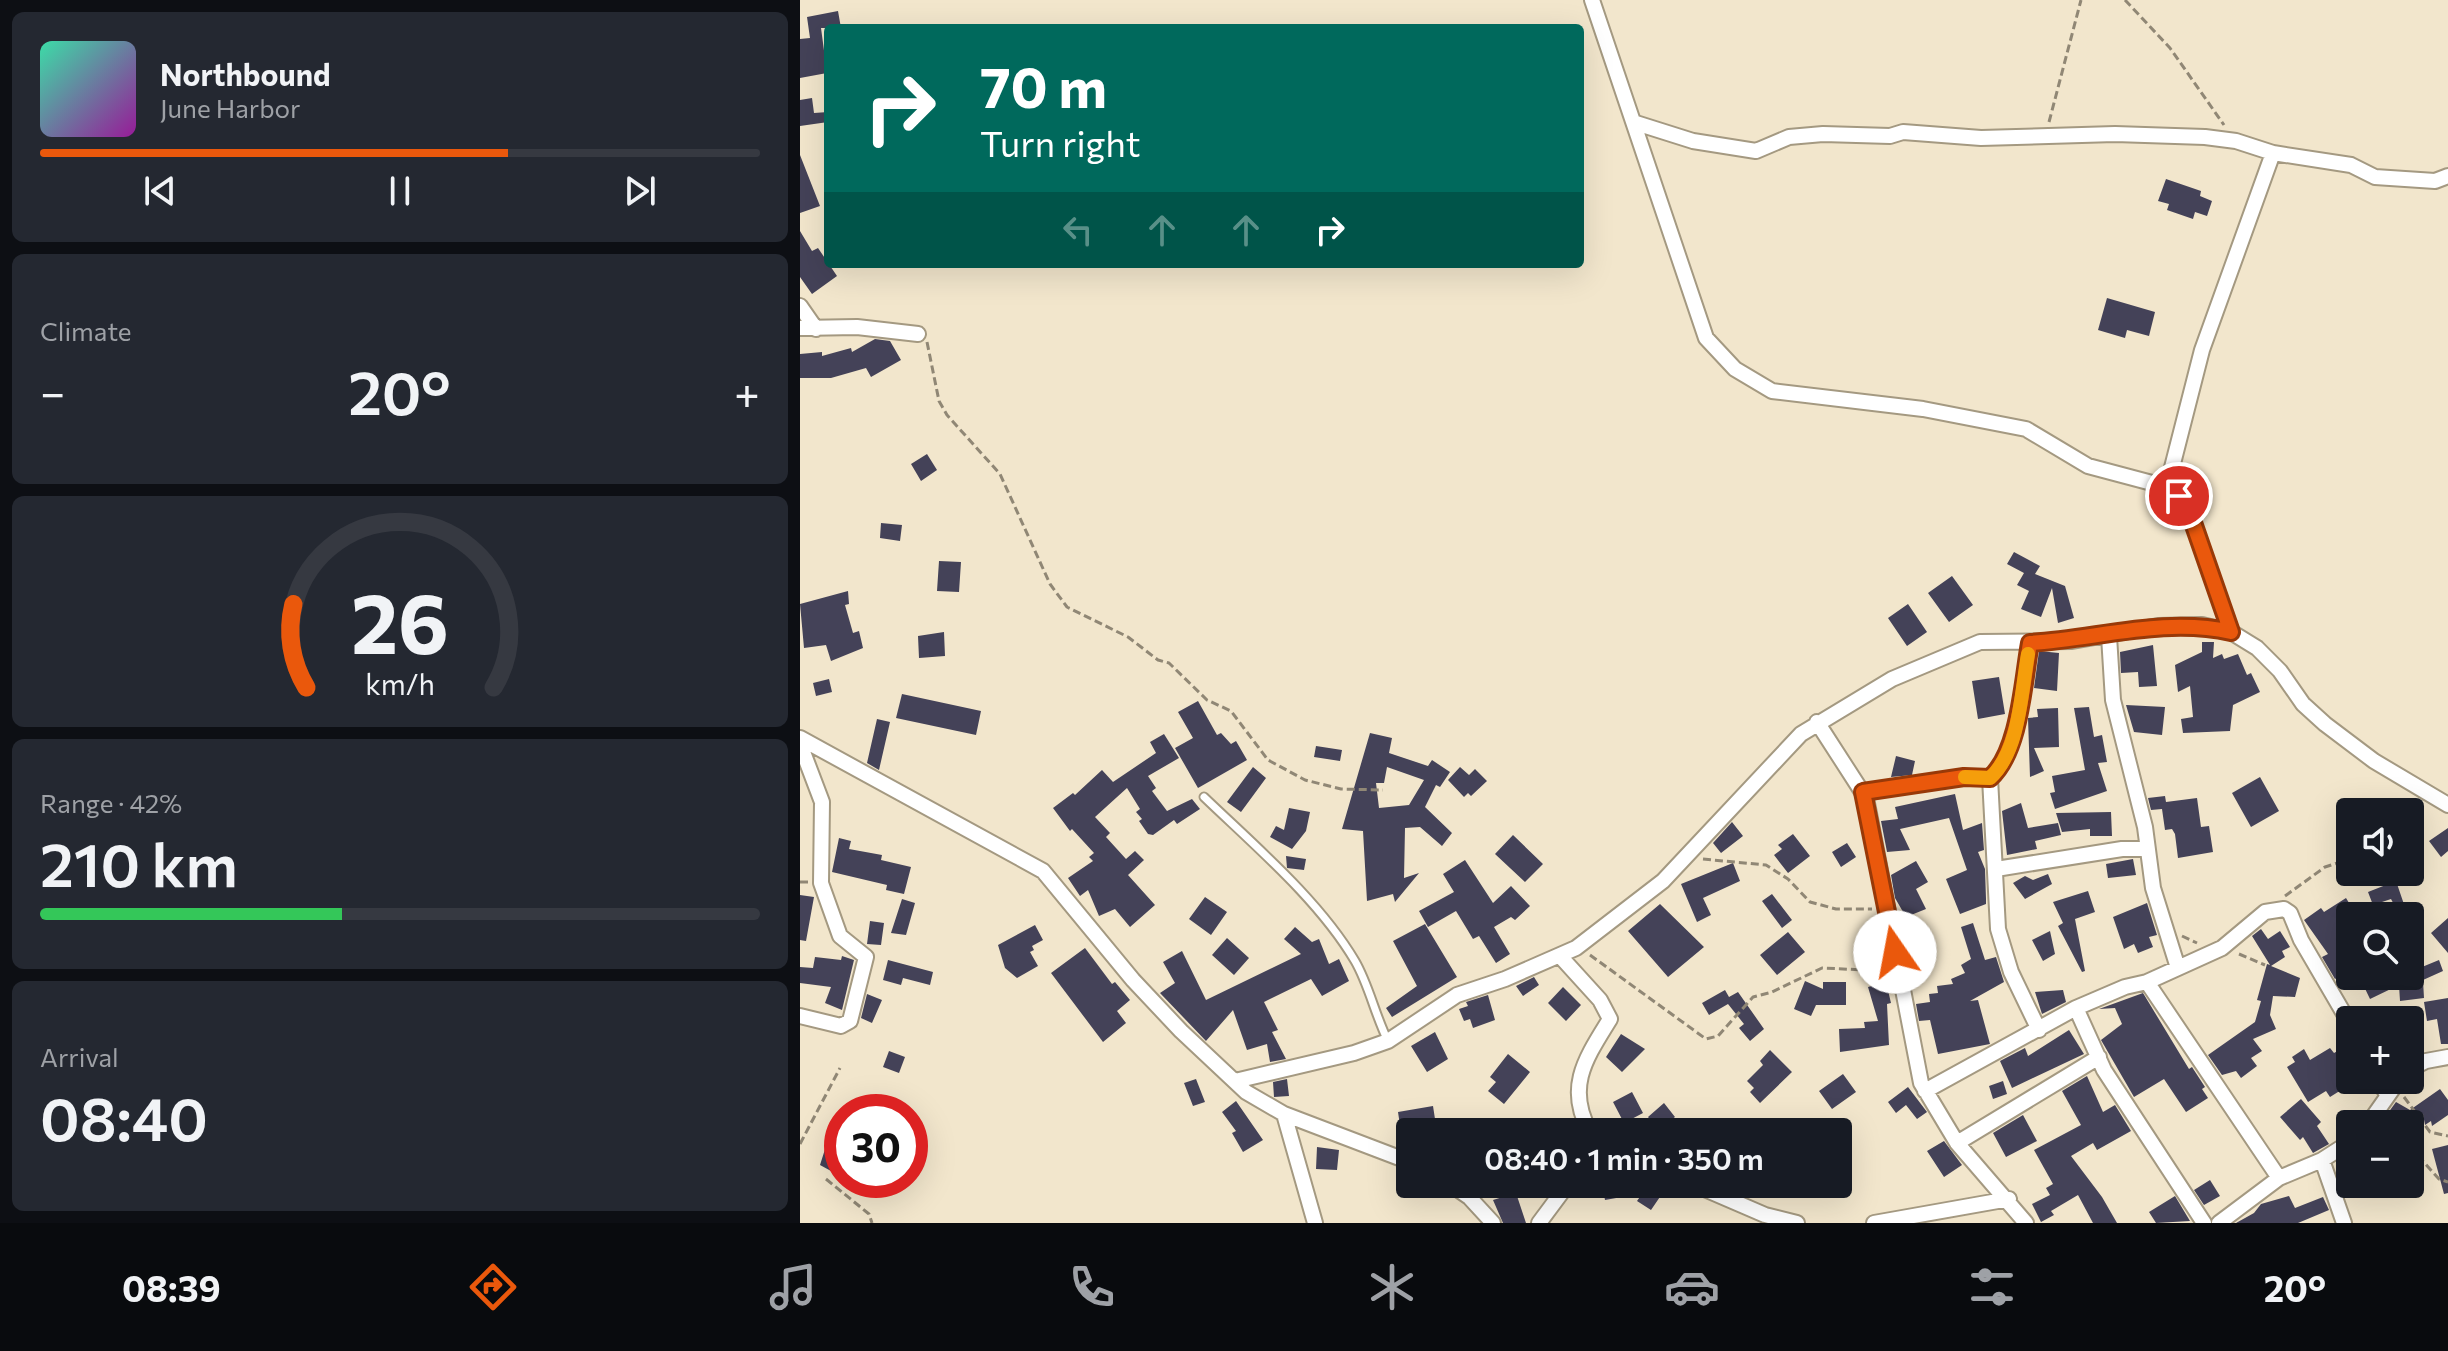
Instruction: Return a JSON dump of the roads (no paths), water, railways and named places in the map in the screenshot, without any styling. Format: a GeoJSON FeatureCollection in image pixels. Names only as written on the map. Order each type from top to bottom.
{"type":"FeatureCollection","features":[{"type":"Feature","properties":{"kind":"street"},"geometry":{"type":"LineString","coordinates":[[1592,0],[1706,338],[1735,369],[1772,391],[1923,409],[2026,429],[2088,466],[2167,487],[2179,496],[2190,514],[2231,632]]}},
{"type":"Feature","properties":{"kind":"street"},"geometry":{"type":"LineString","coordinates":[[1636,123],[1693,141],[1756,151],[1789,137],[1823,134],[2045,138],[2115,134],[2236,141],[2273,153],[2351,165],[2375,177],[2435,181],[2448,176]]}},
{"type":"Feature","properties":{"kind":"street"},"geometry":{"type":"LineString","coordinates":[[2167,487],[2207,335],[2273,153]]}},
{"type":"Feature","properties":{"kind":"street"},"geometry":{"type":"LineString","coordinates":[[800,306],[816,329]]}},
{"type":"Feature","properties":{"kind":"street"},"geometry":{"type":"LineString","coordinates":[[800,328],[857,327],[918,334]]}},
{"type":"Feature","properties":{"kind":"street"},"geometry":{"type":"LineString","coordinates":[[1235,1081],[1354,1053],[1388,1041],[1457,995],[1576,948],[1663,881],[1801,734],[1817,722],[1930,660],[1980,642],[2030,643],[2109,636],[2158,626],[2202,625],[2231,632],[2257,648],[2280,671],[2303,704],[2325,724],[2374,761],[2448,805]]}},
{"type":"Feature","properties":{"kind":"street"},"geometry":{"type":"LineString","coordinates":[[2109,636],[2113,700],[2145,827],[2153,888],[2178,968]]}},
{"type":"Feature","properties":{"kind":"street"},"geometry":{"type":"LineString","coordinates":[[2030,643],[2016,722],[2002,763],[1990,778],[1998,929],[2011,972],[2039,1030]]}},
{"type":"Feature","properties":{"kind":"street"},"geometry":{"type":"LineString","coordinates":[[1817,722],[1863,792],[1915,1064],[1925,1091],[1957,1143],[2009,1199],[2026,1223]]}},
{"type":"Feature","properties":{"kind":"street"},"geometry":{"type":"LineString","coordinates":[[800,741],[822,802],[821,883],[840,936],[866,957],[846,1024],[837,1026],[800,1016]]}},
{"type":"Feature","properties":{"kind":"street"},"geometry":{"type":"LineString","coordinates":[[800,741],[1020,855],[1043,871],[1133,980],[1181,1031],[1246,1092],[1284,1114],[1396,1157]]}},
{"type":"Feature","properties":{"kind":"street"},"geometry":{"type":"LineString","coordinates":[[1863,792],[1964,777],[1990,778]]}},
{"type":"Feature","properties":{"kind":"street"},"geometry":{"type":"LineString","coordinates":[[1996,869],[2122,849],[2147,849]]}},
{"type":"Feature","properties":{"kind":"street"},"geometry":{"type":"LineString","coordinates":[[1925,1091],[2076,1008],[2125,987],[2147,982],[2222,948],[2277,907],[2290,913],[2301,940],[2340,1006]]}},
{"type":"Feature","properties":{"kind":"street"},"geometry":{"type":"LineString","coordinates":[[1560,956],[1600,1000],[1610,1019],[1584,1064],[1578,1109],[1583,1118]]}},
{"type":"Feature","properties":{"kind":"street"},"geometry":{"type":"LineString","coordinates":[[2147,982],[2279,1178]]}},
{"type":"Feature","properties":{"kind":"street"},"geometry":{"type":"LineString","coordinates":[[2076,1008],[2099,1057],[2204,1223]]}},
{"type":"Feature","properties":{"kind":"street"},"geometry":{"type":"LineString","coordinates":[[1957,1143],[2099,1057]]}},
{"type":"Feature","properties":{"kind":"street"},"geometry":{"type":"LineString","coordinates":[[2424,1062],[2448,1057]]}},
{"type":"Feature","properties":{"kind":"street"},"geometry":{"type":"LineString","coordinates":[[1284,1114],[1315,1223]]}},
{"type":"Feature","properties":{"kind":"street"},"geometry":{"type":"LineString","coordinates":[[2219,1223],[2279,1178],[2336,1151]]}},
{"type":"Feature","properties":{"kind":"street"},"geometry":{"type":"LineString","coordinates":[[2322,1160],[2344,1223]]}},
{"type":"Feature","properties":{"kind":"street"},"geometry":{"type":"LineString","coordinates":[[1470,1198],[1493,1223]]}},
{"type":"Feature","properties":{"kind":"street"},"geometry":{"type":"LineString","coordinates":[[1539,1223],[1558,1198]]}},
{"type":"Feature","properties":{"kind":"street"},"geometry":{"type":"LineString","coordinates":[[1726,1198],[1765,1215],[1797,1223]]}},
{"type":"Feature","properties":{"kind":"street"},"geometry":{"type":"LineString","coordinates":[[1874,1223],[2009,1199]]}},
{"type":"Feature","properties":{"kind":"lane"},"geometry":{"type":"LineString","coordinates":[[1204,797],[1291,880],[1343,943],[1357,965],[1388,1041]]}}]}
